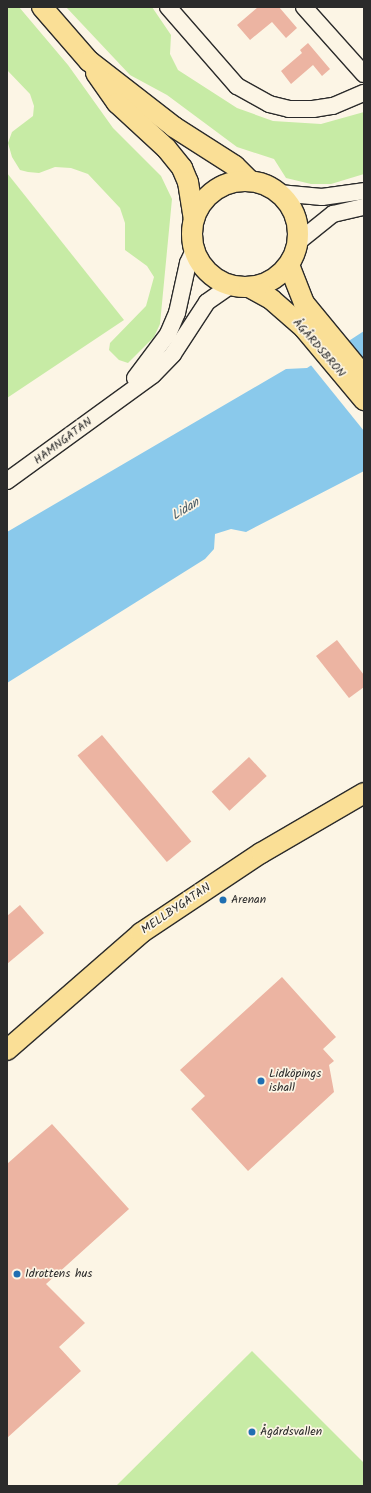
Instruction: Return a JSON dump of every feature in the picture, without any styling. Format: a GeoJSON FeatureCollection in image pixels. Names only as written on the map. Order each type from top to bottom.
{"type":"FeatureCollection","features":[{"type":"Feature","properties":{"kind":"main road"},"geometry":{"type":"LineString","coordinates":[[42,7],[89,61],[174,127],[235,166],[250,181],[279,193],[295,215],[298,242],[289,265],[272,280],[240,286],[208,273],[194,250],[194,218],[188,182],[182,168],[166,148],[117,103],[102,85],[89,61]]}},
{"type":"Feature","properties":{"kind":"main road"},"geometry":{"type":"LineString","coordinates":[[194,218],[205,199],[216,189],[229,183],[250,181]]}},
{"type":"Feature","properties":{"kind":"main road","name":"ÅGÅRDSBRON"},"geometry":{"type":"LineString","coordinates":[[289,265],[309,322],[364,400]]}},
{"type":"Feature","properties":{"kind":"main road","name":"ÅGÅRDSBRON"},"geometry":{"type":"LineString","coordinates":[[240,286],[272,300],[309,322],[364,376]]}},
{"type":"Feature","properties":{"kind":"main road","name":"MELLBYGATAN"},"geometry":{"type":"LineString","coordinates":[[7,1050],[141,932],[261,853],[364,793]]}},
{"type":"Feature","properties":{"kind":"street"},"geometry":{"type":"LineString","coordinates":[[168,7],[232,82],[251,96],[269,104],[289,109],[313,109],[333,106],[364,93]]}},
{"type":"Feature","properties":{"kind":"street"},"geometry":{"type":"LineString","coordinates":[[304,7],[364,74]]}},
{"type":"Feature","properties":{"kind":"street"},"geometry":{"type":"LineString","coordinates":[[279,193],[322,197],[364,191]]}},
{"type":"Feature","properties":{"kind":"street"},"geometry":{"type":"LineString","coordinates":[[298,242],[333,214],[364,207]]}},
{"type":"Feature","properties":{"kind":"street"},"geometry":{"type":"LineString","coordinates":[[118,400],[155,356],[168,334],[178,313],[188,263],[194,250]]}},
{"type":"Feature","properties":{"kind":"street"},"geometry":{"type":"LineString","coordinates":[[118,400],[158,370],[173,354],[207,302],[240,286]]}},
{"type":"Feature","properties":{"kind":"street","name":"HAMNGATAN"},"geometry":{"type":"LineString","coordinates":[[7,481],[118,400]]}},
{"type":"Feature","properties":{"kind":"green space"},"geometry":{"type":"Polygon","coordinates":[[[7,7],[19,7],[68,65],[113,128],[161,176],[172,199],[160,324],[154,337],[128,363],[119,360],[109,350],[110,343],[146,306],[154,277],[147,266],[125,250],[125,223],[120,208],[88,174],[71,168],[55,167],[39,173],[28,172],[20,170],[12,157],[8,143],[12,132],[33,116],[34,106],[30,94],[7,70],[7,7]]]}},
{"type":"Feature","properties":{"kind":"green space"},"geometry":{"type":"Polygon","coordinates":[[[66,7],[152,7],[171,35],[170,54],[178,70],[237,108],[273,121],[321,124],[364,112],[364,174],[331,184],[311,184],[286,178],[274,159],[237,147],[167,95],[130,75],[66,7]]]}},
{"type":"Feature","properties":{"kind":"green space"},"geometry":{"type":"Polygon","coordinates":[[[7,173],[124,320],[7,398],[7,173]]]}},
{"type":"Feature","properties":{"kind":"green space","name":"Ågårdsvallen"},"geometry":{"type":"Polygon","coordinates":[[[252,1351],[364,1463],[364,1486],[116,1486],[252,1351]]]}},
{"type":"Feature","properties":{"kind":"water","name":"Lidan"},"geometry":{"type":"Polygon","coordinates":[[[364,331],[364,471],[246,532],[231,529],[215,534],[214,549],[205,559],[7,683],[7,532],[286,369],[307,368],[364,331]]]}},
{"type":"Feature","properties":{"kind":"pier"},"geometry":{"type":"Polygon","coordinates":[[[348,341],[364,361],[364,431],[310,364],[348,341]]]}},
{"type":"Feature","properties":{"kind":"building"},"geometry":{"type":"Polygon","coordinates":[[[258,7],[279,7],[297,28],[286,38],[272,22],[250,40],[237,25],[258,7]]]}},
{"type":"Feature","properties":{"kind":"building"},"geometry":{"type":"Polygon","coordinates":[[[308,43],[330,69],[322,76],[313,65],[291,84],[281,71],[302,53],[300,50],[308,43]]]}},
{"type":"Feature","properties":{"kind":"building"},"geometry":{"type":"Polygon","coordinates":[[[337,640],[364,675],[364,687],[349,698],[316,656],[337,640]]]}},
{"type":"Feature","properties":{"kind":"building"},"geometry":{"type":"Polygon","coordinates":[[[102,735],[191,841],[167,862],[77,756],[102,735]]]}},
{"type":"Feature","properties":{"kind":"building"},"geometry":{"type":"Polygon","coordinates":[[[249,757],[267,776],[229,811],[212,792],[249,757]]]}},
{"type":"Feature","properties":{"kind":"building"},"geometry":{"type":"Polygon","coordinates":[[[20,905],[44,933],[7,964],[7,916],[20,905]]]}},
{"type":"Feature","properties":{"kind":"building","name":"Lidköpings ishall"},"geometry":{"type":"Polygon","coordinates":[[[282,977],[336,1037],[323,1049],[334,1061],[329,1065],[334,1092],[248,1171],[191,1109],[205,1096],[180,1070],[282,977]]]}},
{"type":"Feature","properties":{"kind":"building","name":"Idrottens hus"},"geometry":{"type":"Polygon","coordinates":[[[52,1124],[129,1209],[46,1284],[85,1323],[59,1347],[81,1371],[7,1438],[7,1164],[52,1124]]]}},
{"type":"Feature","properties":{"kind":"place","name":"Arenan"},"geometry":{"type":"Point","coordinates":[223,900]}},
{"type":"Feature","properties":{"kind":"place","name":"Lidköpings ishall"},"geometry":{"type":"Point","coordinates":[261,1081]}},
{"type":"Feature","properties":{"kind":"place","name":"Idrottens hus"},"geometry":{"type":"Point","coordinates":[17,1274]}},
{"type":"Feature","properties":{"kind":"place","name":"Ågårdsvallen"},"geometry":{"type":"Point","coordinates":[252,1432]}}]}
